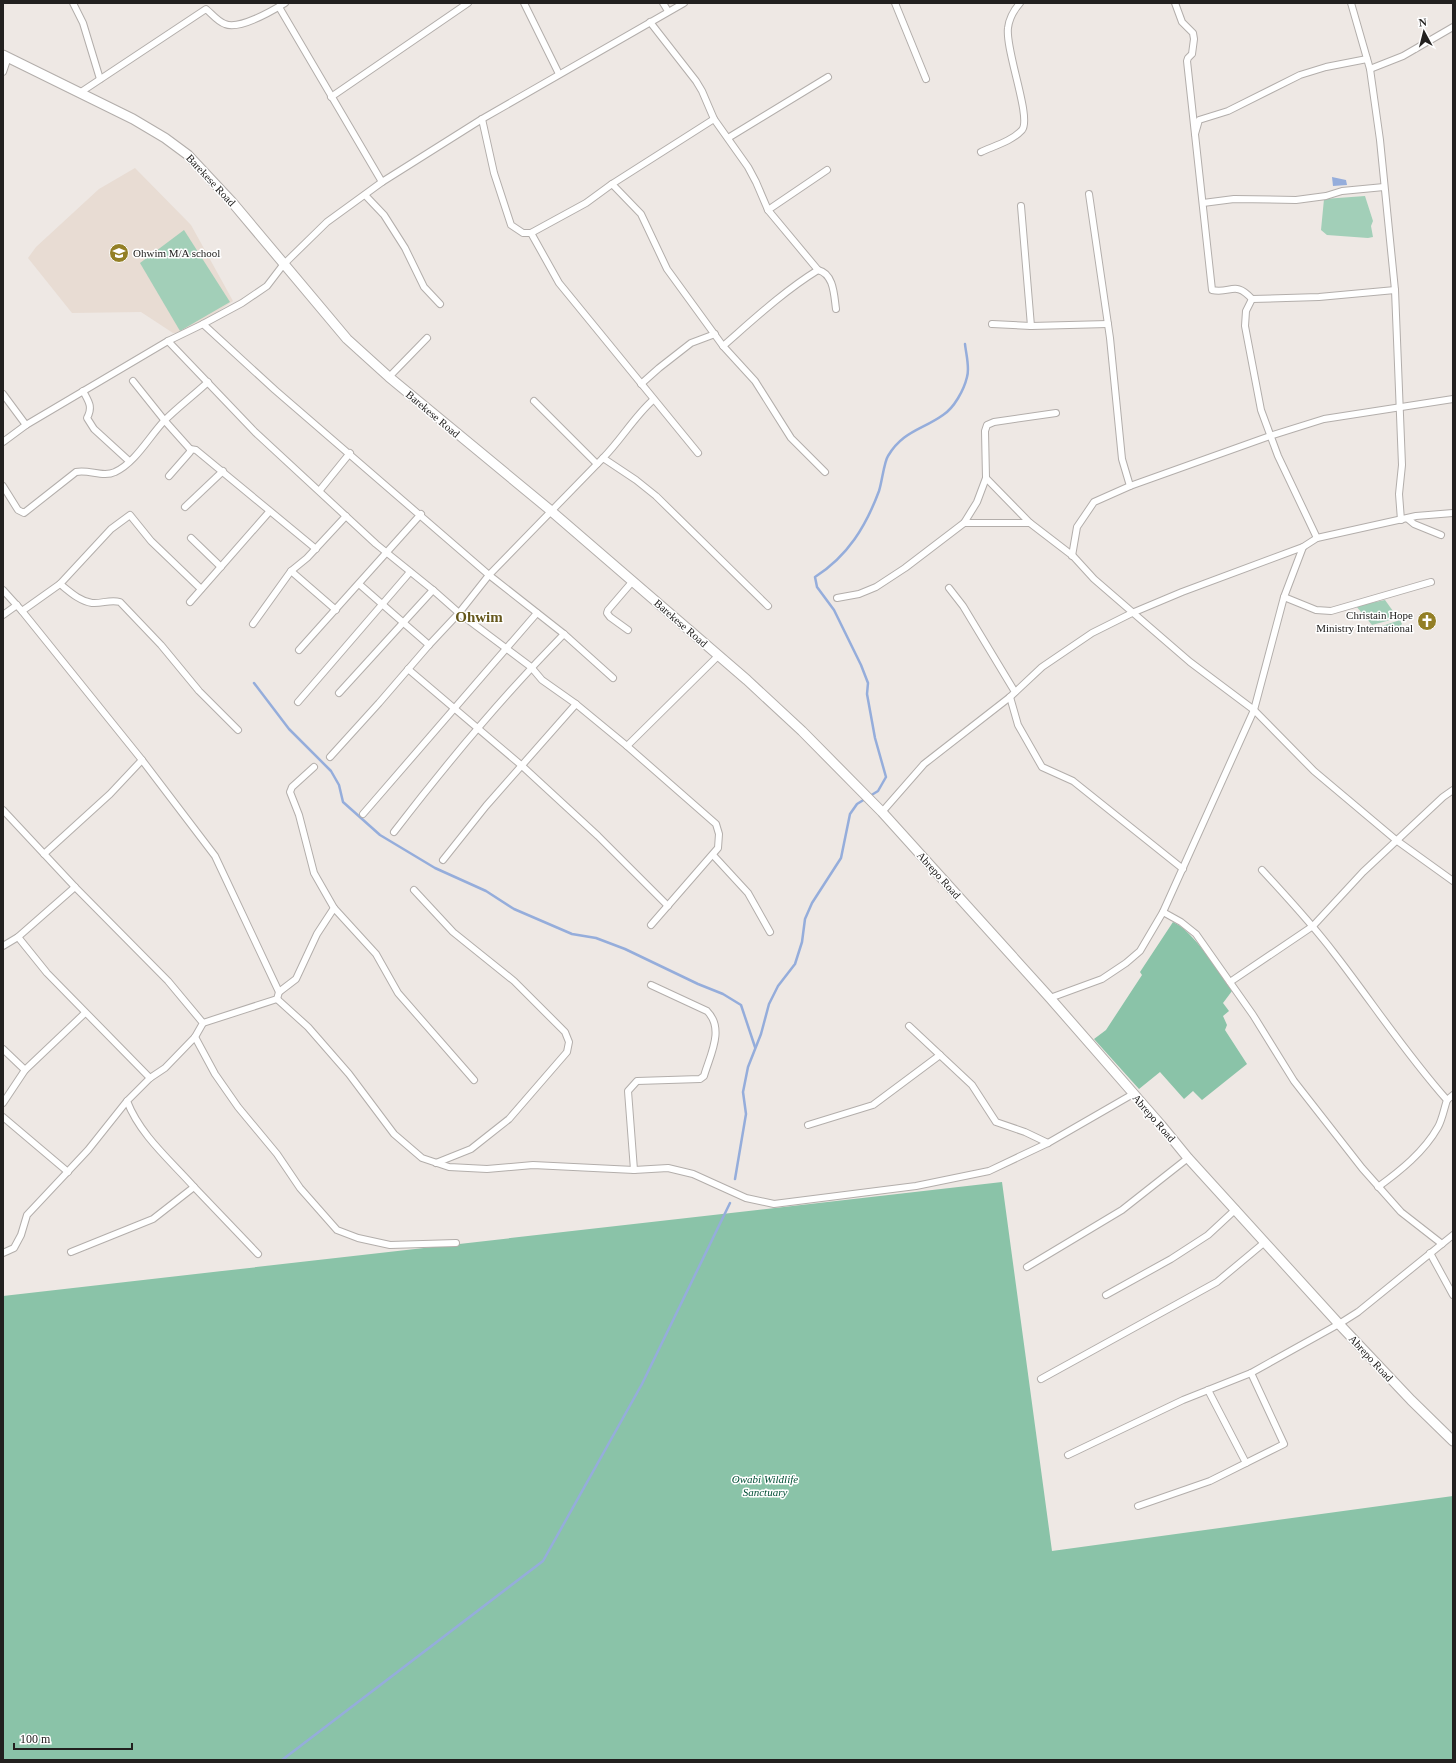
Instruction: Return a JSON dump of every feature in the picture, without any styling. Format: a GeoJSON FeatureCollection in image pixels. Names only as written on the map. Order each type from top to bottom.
{"type":"FeatureCollection","features":[{"type":"Feature","properties":{"kind":"main road","name":"Barekese Road"},"geometry":{"type":"LineString","coordinates":[[5,56],[81,92],[133,119],[166,138],[188,155],[232,202],[283,265],[347,339],[389,377],[550,510],[632,582],[719,655],[802,731],[859,790]]}},
{"type":"Feature","properties":{"kind":"main road","name":"Abrepo Road"},"geometry":{"type":"LineString","coordinates":[[859,790],[882,812],[1050,998],[1188,1158],[1339,1324],[1411,1400],[1453,1441]]}},
{"type":"Feature","properties":{"kind":"street"},"geometry":{"type":"LineString","coordinates":[[74,3],[83,22],[100,79]]}},
{"type":"Feature","properties":{"kind":"street"},"geometry":{"type":"LineString","coordinates":[[81,92],[204,6],[224,24],[232,26],[245,23],[285,3]]}},
{"type":"Feature","properties":{"kind":"street"},"geometry":{"type":"LineString","coordinates":[[331,97],[468,3]]}},
{"type":"Feature","properties":{"kind":"street"},"geometry":{"type":"LineString","coordinates":[[524,3],[559,74]]}},
{"type":"Feature","properties":{"kind":"street"},"geometry":{"type":"LineString","coordinates":[[663,3],[668,11]]}},
{"type":"Feature","properties":{"kind":"street"},"geometry":{"type":"LineString","coordinates":[[3,442],[26,425],[83,391],[168,341],[242,303],[267,286],[283,265],[327,222],[382,182],[482,119],[684,3]]}},
{"type":"Feature","properties":{"kind":"street"},"geometry":{"type":"LineString","coordinates":[[895,3],[926,80]]}},
{"type":"Feature","properties":{"kind":"street"},"geometry":{"type":"LineString","coordinates":[[981,152],[1016,135],[1025,124],[1023,107],[1008,40],[1008,27],[1013,12],[1020,3]]}},
{"type":"Feature","properties":{"kind":"street"},"geometry":{"type":"LineString","coordinates":[[1175,3],[1182,22],[1190,29],[1194,39],[1192,54],[1188,58],[1187,62],[1194,139],[1203,203],[1212,290],[1237,288],[1245,290],[1252,299]]}},
{"type":"Feature","properties":{"kind":"street"},"geometry":{"type":"LineString","coordinates":[[1351,3],[1370,69],[1380,140],[1395,290],[1399,355],[1399,406],[1402,465],[1399,494],[1404,519]]}},
{"type":"Feature","properties":{"kind":"street"},"geometry":{"type":"LineString","coordinates":[[279,7],[382,182]]}},
{"type":"Feature","properties":{"kind":"street"},"geometry":{"type":"LineString","coordinates":[[650,22],[696,81],[714,119],[748,167],[775,222],[818,270],[825,272],[829,277],[836,309]]}},
{"type":"Feature","properties":{"kind":"street"},"geometry":{"type":"LineString","coordinates":[[1370,69],[1403,56],[1453,28]]}},
{"type":"Feature","properties":{"kind":"street"},"geometry":{"type":"LineString","coordinates":[[3,72],[5,56]]}},
{"type":"Feature","properties":{"kind":"street"},"geometry":{"type":"LineString","coordinates":[[1194,139],[1199,120],[1228,111],[1300,75],[1326,67],[1367,59]]}},
{"type":"Feature","properties":{"kind":"street"},"geometry":{"type":"LineString","coordinates":[[728,138],[828,77]]}},
{"type":"Feature","properties":{"kind":"street"},"geometry":{"type":"LineString","coordinates":[[482,119],[494,173],[511,225],[524,233],[531,233],[586,202],[714,119]]}},
{"type":"Feature","properties":{"kind":"street"},"geometry":{"type":"LineString","coordinates":[[768,210],[827,170]]}},
{"type":"Feature","properties":{"kind":"street"},"geometry":{"type":"LineString","coordinates":[[612,184],[641,214],[666,269],[723,346],[755,381],[791,438],[825,472]]}},
{"type":"Feature","properties":{"kind":"street"},"geometry":{"type":"LineString","coordinates":[[1203,203],[1234,199],[1296,200],[1326,196],[1342,191],[1384,187]]}},
{"type":"Feature","properties":{"kind":"street"},"geometry":{"type":"LineString","coordinates":[[365,194],[384,215],[405,248],[424,287],[440,304]]}},
{"type":"Feature","properties":{"kind":"street"},"geometry":{"type":"LineString","coordinates":[[1089,194],[1108,324],[1122,459],[1130,486]]}},
{"type":"Feature","properties":{"kind":"street"},"geometry":{"type":"LineString","coordinates":[[1021,206],[1030,326]]}},
{"type":"Feature","properties":{"kind":"street"},"geometry":{"type":"LineString","coordinates":[[531,233],[559,283],[653,400],[698,453]]}},
{"type":"Feature","properties":{"kind":"street"},"geometry":{"type":"LineString","coordinates":[[723,346],[790,289],[818,270]]}},
{"type":"Feature","properties":{"kind":"street"},"geometry":{"type":"LineString","coordinates":[[1252,299],[1319,297],[1395,290]]}},
{"type":"Feature","properties":{"kind":"street"},"geometry":{"type":"LineString","coordinates":[[1252,299],[1246,311],[1245,326],[1261,410],[1270,436],[1317,538]]}},
{"type":"Feature","properties":{"kind":"street"},"geometry":{"type":"LineString","coordinates":[[203,324],[276,390],[421,514],[489,575],[564,634],[613,678]]}},
{"type":"Feature","properties":{"kind":"street"},"geometry":{"type":"LineString","coordinates":[[992,324],[1030,326],[1108,324]]}},
{"type":"Feature","properties":{"kind":"street"},"geometry":{"type":"LineString","coordinates":[[641,384],[691,343],[715,334]]}},
{"type":"Feature","properties":{"kind":"street"},"geometry":{"type":"LineString","coordinates":[[389,377],[427,338]]}},
{"type":"Feature","properties":{"kind":"street"},"geometry":{"type":"LineString","coordinates":[[168,341],[255,432],[387,553],[459,613],[531,667],[542,680],[576,704],[627,746],[716,824],[719,834],[718,848],[651,925]]}},
{"type":"Feature","properties":{"kind":"street"},"geometry":{"type":"LineString","coordinates":[[133,381],[164,421],[190,449],[196,450],[223,471],[269,512],[316,549]]}},
{"type":"Feature","properties":{"kind":"street"},"geometry":{"type":"LineString","coordinates":[[3,486],[18,510],[24,513],[76,472],[84,470],[98,474],[114,472],[130,461],[164,421],[208,382]]}},
{"type":"Feature","properties":{"kind":"street"},"geometry":{"type":"LineString","coordinates":[[83,391],[91,406],[91,410],[87,418],[94,429],[130,461]]}},
{"type":"Feature","properties":{"kind":"street"},"geometry":{"type":"LineString","coordinates":[[3,394],[26,425]]}},
{"type":"Feature","properties":{"kind":"street"},"geometry":{"type":"LineString","coordinates":[[1072,556],[1078,527],[1094,502],[1130,486],[1270,436],[1324,419],[1399,406],[1453,399]]}},
{"type":"Feature","properties":{"kind":"street"},"geometry":{"type":"LineString","coordinates":[[330,757],[428,645],[459,613],[489,575],[550,510],[615,446],[645,406],[653,400]]}},
{"type":"Feature","properties":{"kind":"street"},"geometry":{"type":"LineString","coordinates":[[534,401],[597,464]]}},
{"type":"Feature","properties":{"kind":"street"},"geometry":{"type":"LineString","coordinates":[[837,598],[859,594],[876,587],[905,568],[964,523],[977,502],[986,478],[985,431],[987,425],[1056,413]]}},
{"type":"Feature","properties":{"kind":"street"},"geometry":{"type":"LineString","coordinates":[[169,476],[190,452],[190,449]]}},
{"type":"Feature","properties":{"kind":"street"},"geometry":{"type":"LineString","coordinates":[[320,490],[350,453]]}},
{"type":"Feature","properties":{"kind":"street"},"geometry":{"type":"LineString","coordinates":[[602,458],[636,480],[656,496],[768,606]]}},
{"type":"Feature","properties":{"kind":"street"},"geometry":{"type":"LineString","coordinates":[[185,507],[223,471]]}},
{"type":"Feature","properties":{"kind":"street"},"geometry":{"type":"LineString","coordinates":[[986,478],[1030,523],[1072,556],[1094,579],[1132,613],[1190,662],[1254,710],[1314,771],[1396,840],[1453,882]]}},
{"type":"Feature","properties":{"kind":"street"},"geometry":{"type":"LineString","coordinates":[[190,602],[269,512]]}},
{"type":"Feature","properties":{"kind":"street"},"geometry":{"type":"LineString","coordinates":[[882,812],[924,764],[1010,697],[1042,667],[1092,633],[1132,613],[1182,592],[1303,547],[1317,538],[1404,519],[1453,513]]}},
{"type":"Feature","properties":{"kind":"street"},"geometry":{"type":"LineString","coordinates":[[299,650],[421,514]]}},
{"type":"Feature","properties":{"kind":"street"},"geometry":{"type":"LineString","coordinates":[[22,611],[60,584],[111,529],[130,515],[151,541],[201,589]]}},
{"type":"Feature","properties":{"kind":"street"},"geometry":{"type":"LineString","coordinates":[[253,624],[291,571],[316,549],[346,516]]}},
{"type":"Feature","properties":{"kind":"street"},"geometry":{"type":"LineString","coordinates":[[1404,519],[1441,535]]}},
{"type":"Feature","properties":{"kind":"street"},"geometry":{"type":"LineString","coordinates":[[964,523],[1030,523]]}},
{"type":"Feature","properties":{"kind":"street"},"geometry":{"type":"LineString","coordinates":[[191,538],[221,567]]}},
{"type":"Feature","properties":{"kind":"street"},"geometry":{"type":"LineString","coordinates":[[1050,998],[1102,979],[1126,964],[1140,951],[1164,912],[1254,710],[1284,597],[1303,547]]}},
{"type":"Feature","properties":{"kind":"street"},"geometry":{"type":"LineString","coordinates":[[291,571],[336,610]]}},
{"type":"Feature","properties":{"kind":"street"},"geometry":{"type":"LineString","coordinates":[[298,702],[410,572]]}},
{"type":"Feature","properties":{"kind":"street"},"geometry":{"type":"LineString","coordinates":[[628,630],[610,617],[607,613],[632,582]]}},
{"type":"Feature","properties":{"kind":"street"},"geometry":{"type":"LineString","coordinates":[[1284,597],[1316,610],[1331,611],[1431,582]]}},
{"type":"Feature","properties":{"kind":"street"},"geometry":{"type":"LineString","coordinates":[[60,584],[80,599],[92,603],[114,600],[120,602],[161,645],[199,691],[238,730]]}},
{"type":"Feature","properties":{"kind":"street"},"geometry":{"type":"LineString","coordinates":[[358,584],[428,645]]}},
{"type":"Feature","properties":{"kind":"street"},"geometry":{"type":"LineString","coordinates":[[948,588],[963,606],[1015,692]]}},
{"type":"Feature","properties":{"kind":"street"},"geometry":{"type":"LineString","coordinates":[[3,590],[22,611],[142,760],[215,856],[279,992]]}},
{"type":"Feature","properties":{"kind":"street"},"geometry":{"type":"LineString","coordinates":[[339,693],[433,590]]}},
{"type":"Feature","properties":{"kind":"street"},"geometry":{"type":"LineString","coordinates":[[3,615],[16,605]]}},
{"type":"Feature","properties":{"kind":"street"},"geometry":{"type":"LineString","coordinates":[[363,814],[505,648],[537,613]]}},
{"type":"Feature","properties":{"kind":"street"},"geometry":{"type":"LineString","coordinates":[[394,832],[441,770],[531,667],[564,634]]}},
{"type":"Feature","properties":{"kind":"street"},"geometry":{"type":"LineString","coordinates":[[627,746],[719,655]]}},
{"type":"Feature","properties":{"kind":"street"},"geometry":{"type":"LineString","coordinates":[[408,669],[521,765],[598,836],[668,906]]}},
{"type":"Feature","properties":{"kind":"street"},"geometry":{"type":"LineString","coordinates":[[1010,697],[1018,724],[1042,767],[1073,781],[1183,869]]}},
{"type":"Feature","properties":{"kind":"street"},"geometry":{"type":"LineString","coordinates":[[443,860],[521,765],[576,704]]}},
{"type":"Feature","properties":{"kind":"street"},"geometry":{"type":"LineString","coordinates":[[44,854],[110,794],[142,760]]}},
{"type":"Feature","properties":{"kind":"street"},"geometry":{"type":"LineString","coordinates":[[314,767],[292,787],[290,792],[299,815],[314,873],[334,908],[376,954],[398,992],[474,1080]]}},
{"type":"Feature","properties":{"kind":"street"},"geometry":{"type":"LineString","coordinates":[[1230,982],[1313,926],[1396,840],[1443,797],[1453,790]]}},
{"type":"Feature","properties":{"kind":"street"},"geometry":{"type":"LineString","coordinates":[[3,810],[75,887],[168,981],[203,1023]]}},
{"type":"Feature","properties":{"kind":"street"},"geometry":{"type":"LineString","coordinates":[[713,854],[748,894],[770,932]]}},
{"type":"Feature","properties":{"kind":"street"},"geometry":{"type":"LineString","coordinates":[[1262,870],[1313,926],[1423,1074],[1447,1100]]}},
{"type":"Feature","properties":{"kind":"street"},"geometry":{"type":"LineString","coordinates":[[3,946],[18,937],[75,887]]}},
{"type":"Feature","properties":{"kind":"street"},"geometry":{"type":"LineString","coordinates":[[414,890],[453,932],[514,981],[565,1032],[569,1042],[567,1052],[509,1119],[471,1149],[436,1162]]}},
{"type":"Feature","properties":{"kind":"street"},"geometry":{"type":"LineString","coordinates":[[277,999],[279,992],[296,979],[317,934],[334,908]]}},
{"type":"Feature","properties":{"kind":"street"},"geometry":{"type":"LineString","coordinates":[[1164,912],[1181,922],[1196,934],[1253,1015],[1294,1081],[1378,1187],[1401,1212],[1442,1244]]}},
{"type":"Feature","properties":{"kind":"street"},"geometry":{"type":"LineString","coordinates":[[18,937],[47,973],[150,1078]]}},
{"type":"Feature","properties":{"kind":"street"},"geometry":{"type":"LineString","coordinates":[[634,1170],[628,1091],[631,1086],[637,1081],[700,1079],[704,1076],[717,1032],[716,1023],[707,1011],[651,985]]}},
{"type":"Feature","properties":{"kind":"street"},"geometry":{"type":"LineString","coordinates":[[3,1253],[14,1248],[21,1235],[27,1215],[68,1172],[107,1127],[127,1101],[150,1078],[165,1068],[195,1037],[203,1023],[277,999]]}},
{"type":"Feature","properties":{"kind":"street"},"geometry":{"type":"LineString","coordinates":[[277,999],[308,1027],[349,1074],[394,1134],[422,1158],[449,1167],[487,1169],[534,1165],[634,1170],[668,1168],[693,1174],[746,1198],[774,1204],[950,1181],[989,1171],[1048,1143],[1133,1094]]}},
{"type":"Feature","properties":{"kind":"street"},"geometry":{"type":"LineString","coordinates":[[3,1103],[25,1070],[85,1013]]}},
{"type":"Feature","properties":{"kind":"street"},"geometry":{"type":"LineString","coordinates":[[909,1026],[972,1086],[996,1122],[1025,1132],[1048,1143]]}},
{"type":"Feature","properties":{"kind":"street"},"geometry":{"type":"LineString","coordinates":[[195,1037],[215,1074],[238,1107],[277,1154],[300,1188],[337,1230],[358,1238],[390,1245],[456,1243]]}},
{"type":"Feature","properties":{"kind":"street"},"geometry":{"type":"LineString","coordinates":[[3,1049],[25,1070]]}},
{"type":"Feature","properties":{"kind":"street"},"geometry":{"type":"LineString","coordinates":[[808,1125],[873,1105],[940,1055]]}},
{"type":"Feature","properties":{"kind":"street"},"geometry":{"type":"LineString","coordinates":[[1378,1187],[1397,1173],[1421,1151],[1438,1127],[1447,1100],[1453,1095]]}},
{"type":"Feature","properties":{"kind":"street"},"geometry":{"type":"LineString","coordinates":[[127,1101],[132,1114],[145,1133],[258,1254]]}},
{"type":"Feature","properties":{"kind":"street"},"geometry":{"type":"LineString","coordinates":[[3,1117],[68,1172]]}},
{"type":"Feature","properties":{"kind":"street"},"geometry":{"type":"LineString","coordinates":[[1027,1267],[1122,1210],[1188,1158]]}},
{"type":"Feature","properties":{"kind":"street"},"geometry":{"type":"LineString","coordinates":[[71,1252],[153,1219],[194,1187]]}},
{"type":"Feature","properties":{"kind":"street"},"geometry":{"type":"LineString","coordinates":[[1106,1295],[1171,1259],[1208,1235],[1236,1209]]}},
{"type":"Feature","properties":{"kind":"street"},"geometry":{"type":"LineString","coordinates":[[1068,1455],[1184,1400],[1251,1373],[1339,1324],[1358,1312],[1453,1235]]}},
{"type":"Feature","properties":{"kind":"street"},"geometry":{"type":"LineString","coordinates":[[1041,1380],[1217,1282],[1265,1242]]}},
{"type":"Feature","properties":{"kind":"street"},"geometry":{"type":"LineString","coordinates":[[1430,1253],[1453,1295]]}},
{"type":"Feature","properties":{"kind":"street"},"geometry":{"type":"LineString","coordinates":[[1138,1506],[1210,1481],[1284,1444],[1251,1373]]}},
{"type":"Feature","properties":{"kind":"street"},"geometry":{"type":"LineString","coordinates":[[1208,1390],[1246,1463]]}},
{"type":"Feature","properties":{"kind":"shaded area","name":"Ohwim M/A school"},"geometry":{"type":"Polygon","coordinates":[[[135,168],[191,225],[233,301],[210,317],[176,333],[173,333],[141,312],[72,313],[28,258],[36,247],[99,189],[135,168]]]}},
{"type":"Feature","properties":{"kind":"green space"},"geometry":{"type":"Polygon","coordinates":[[[1365,196],[1373,221],[1371,226],[1373,237],[1368,238],[1327,235],[1321,230],[1324,199],[1365,196]]]}},
{"type":"Feature","properties":{"kind":"green space"},"geometry":{"type":"Polygon","coordinates":[[[184,230],[230,302],[180,331],[140,263],[184,230]]]}},
{"type":"Feature","properties":{"kind":"green space"},"geometry":{"type":"Polygon","coordinates":[[[1385,600],[1398,618],[1372,625],[1356,606],[1385,600]]]}},
{"type":"Feature","properties":{"kind":"green space"},"geometry":{"type":"Polygon","coordinates":[[[1400,620],[1402,624],[1393,633],[1386,626],[1380,632],[1376,628],[1400,620]]]}},
{"type":"Feature","properties":{"kind":"green space"},"geometry":{"type":"Polygon","coordinates":[[[1173,922],[1189,934],[1197,943],[1232,991],[1223,1003],[1229,1011],[1223,1016],[1227,1025],[1225,1030],[1247,1064],[1202,1100],[1193,1091],[1184,1099],[1160,1072],[1139,1089],[1094,1039],[1106,1030],[1142,975],[1140,972],[1173,922]]]}},
{"type":"Feature","properties":{"kind":"green space","name":"Owabi Wildlife Sanctuary"},"geometry":{"type":"Polygon","coordinates":[[[1002,1182],[1052,1551],[1453,1496],[1453,1760],[3,1760],[3,1296],[1002,1182]]]}},
{"type":"Feature","properties":{"kind":"water"},"geometry":{"type":"Polygon","coordinates":[[[1332,177],[1346,180],[1347,185],[1333,186],[1332,177]]]}},
{"type":"Feature","properties":{"kind":"waterway"},"geometry":{"type":"LineString","coordinates":[[735,1179],[746,1114],[743,1092],[748,1067],[761,1034],[769,1004],[778,986],[795,964],[802,942],[805,919],[812,903],[841,858],[850,814],[857,804],[878,791],[886,777],[875,738],[867,694],[868,683],[861,665],[834,610],[817,587],[815,577],[837,560],[862,528],[879,491],[888,456],[894,448],[906,436],[947,412],[958,398],[964,387],[968,373],[965,344]]}},
{"type":"Feature","properties":{"kind":"waterway"},"geometry":{"type":"LineString","coordinates":[[254,683],[289,729],[331,771],[339,785],[343,802],[380,835],[435,868],[486,891],[514,909],[572,934],[596,938],[625,949],[698,984],[723,994],[741,1005],[755,1047]]}},
{"type":"Feature","properties":{"kind":"waterway"},"geometry":{"type":"LineString","coordinates":[[282,1760],[543,1561],[642,1384],[730,1203]]}},
{"type":"Feature","properties":{"kind":"place","name":"Ohwim M/A school"},"geometry":{"type":"Point","coordinates":[119,253]}},
{"type":"Feature","properties":{"kind":"place","name":"Christain Hope Ministry International"},"geometry":{"type":"Point","coordinates":[1427,621]}},
{"type":"Feature","properties":{"kind":"district","name":"Ohwim"},"geometry":{"type":"Point","coordinates":[479,617]}}]}
